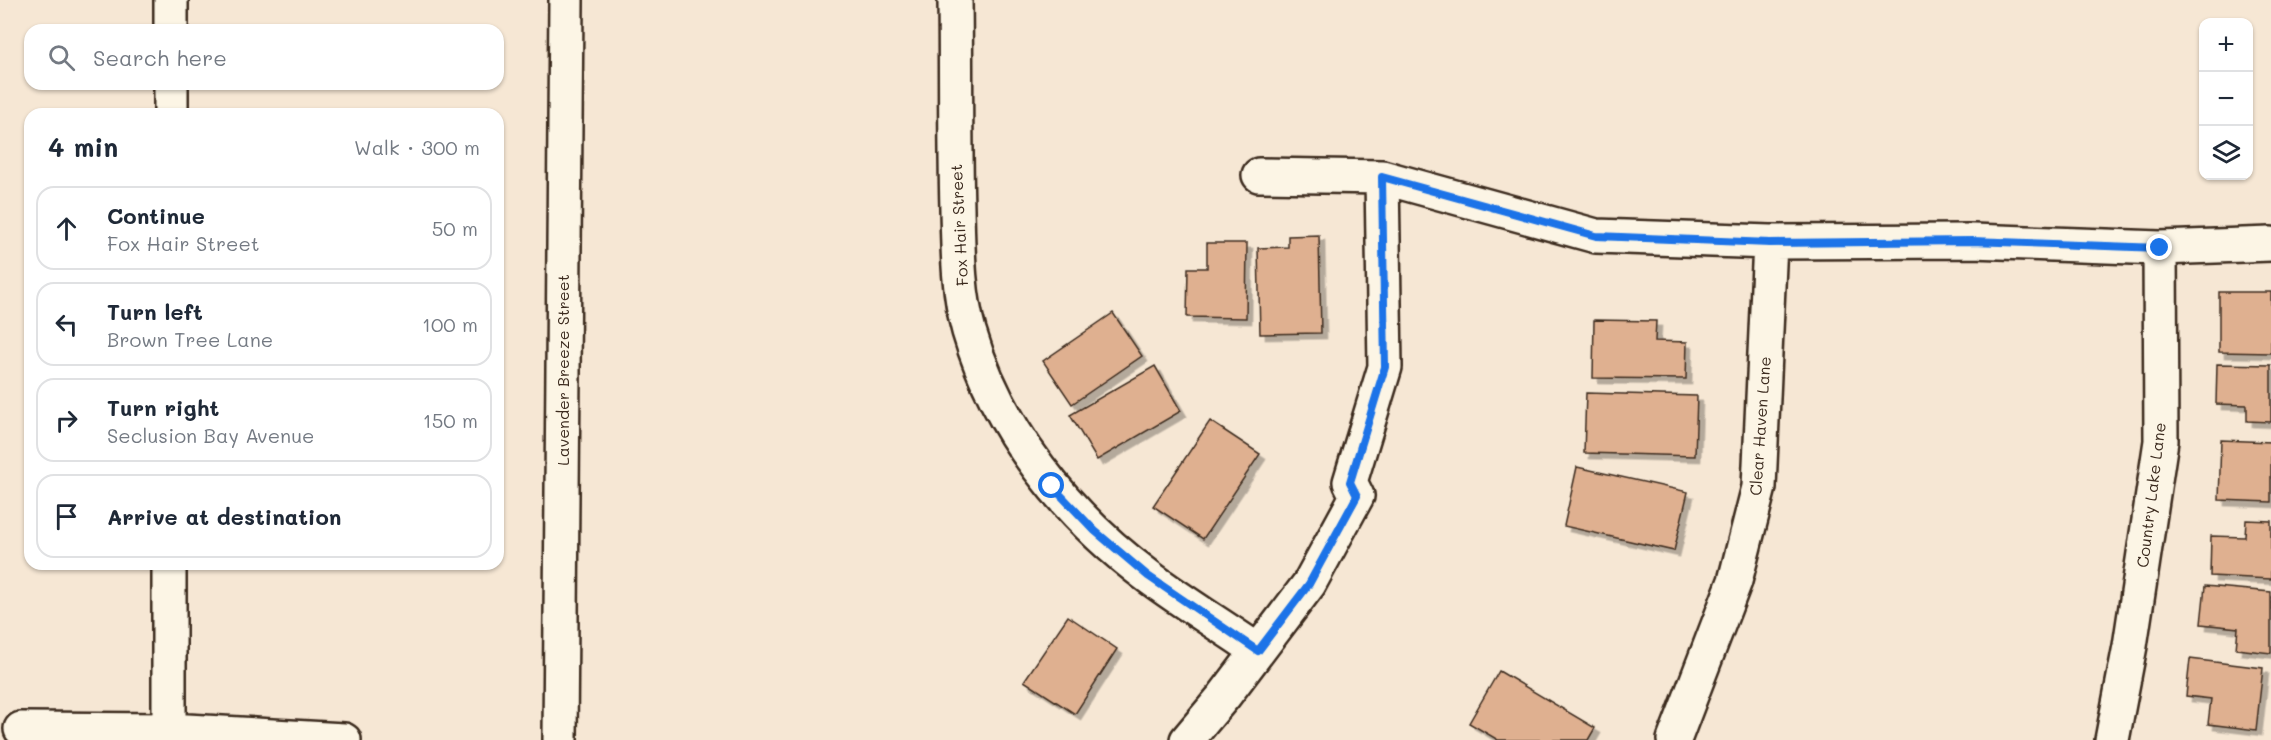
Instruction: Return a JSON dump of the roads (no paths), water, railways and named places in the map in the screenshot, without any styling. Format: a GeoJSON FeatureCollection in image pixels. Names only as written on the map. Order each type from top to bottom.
{"type":"FeatureCollection","features":[{"type":"Feature","properties":{"kind":"street"},"geometry":{"type":"LineString","coordinates":[[171,0],[171,24]]}},
{"type":"Feature","properties":{"kind":"street","name":"Lavender Breeze Street"},"geometry":{"type":"LineString","coordinates":[[560,740],[567,0]]}},
{"type":"Feature","properties":{"kind":"street","name":"Fox Hair Street"},"geometry":{"type":"LineString","coordinates":[[956,0],[959,270],[969,330],[992,390],[1020,440],[1052,486],[1095,531],[1148,576],[1258,651]]}},
{"type":"Feature","properties":{"kind":"street"},"geometry":{"type":"LineString","coordinates":[[171,90],[171,108]]}},
{"type":"Feature","properties":{"kind":"street"},"geometry":{"type":"LineString","coordinates":[[1259,175],[1382,177],[1596,236],[1770,243],[1972,241],[2160,248],[2271,244]]}},
{"type":"Feature","properties":{"kind":"street"},"geometry":{"type":"LineString","coordinates":[[1187,740],[1309,584],[1357,496],[1350,482],[1385,367],[1382,177]]}},
{"type":"Feature","properties":{"kind":"street","name":"Clear Haven Lane"},"geometry":{"type":"LineString","coordinates":[[1674,740],[1735,582],[1759,488],[1770,243]]}},
{"type":"Feature","properties":{"kind":"street","name":"Country Lake Lane"},"geometry":{"type":"LineString","coordinates":[[2112,740],[2130,646],[2161,441],[2160,248]]}},
{"type":"Feature","properties":{"kind":"street"},"geometry":{"type":"LineString","coordinates":[[169,570],[169,729]]}},
{"type":"Feature","properties":{"kind":"street"},"geometry":{"type":"LineString","coordinates":[[21,729],[169,729],[344,740]]}}]}
